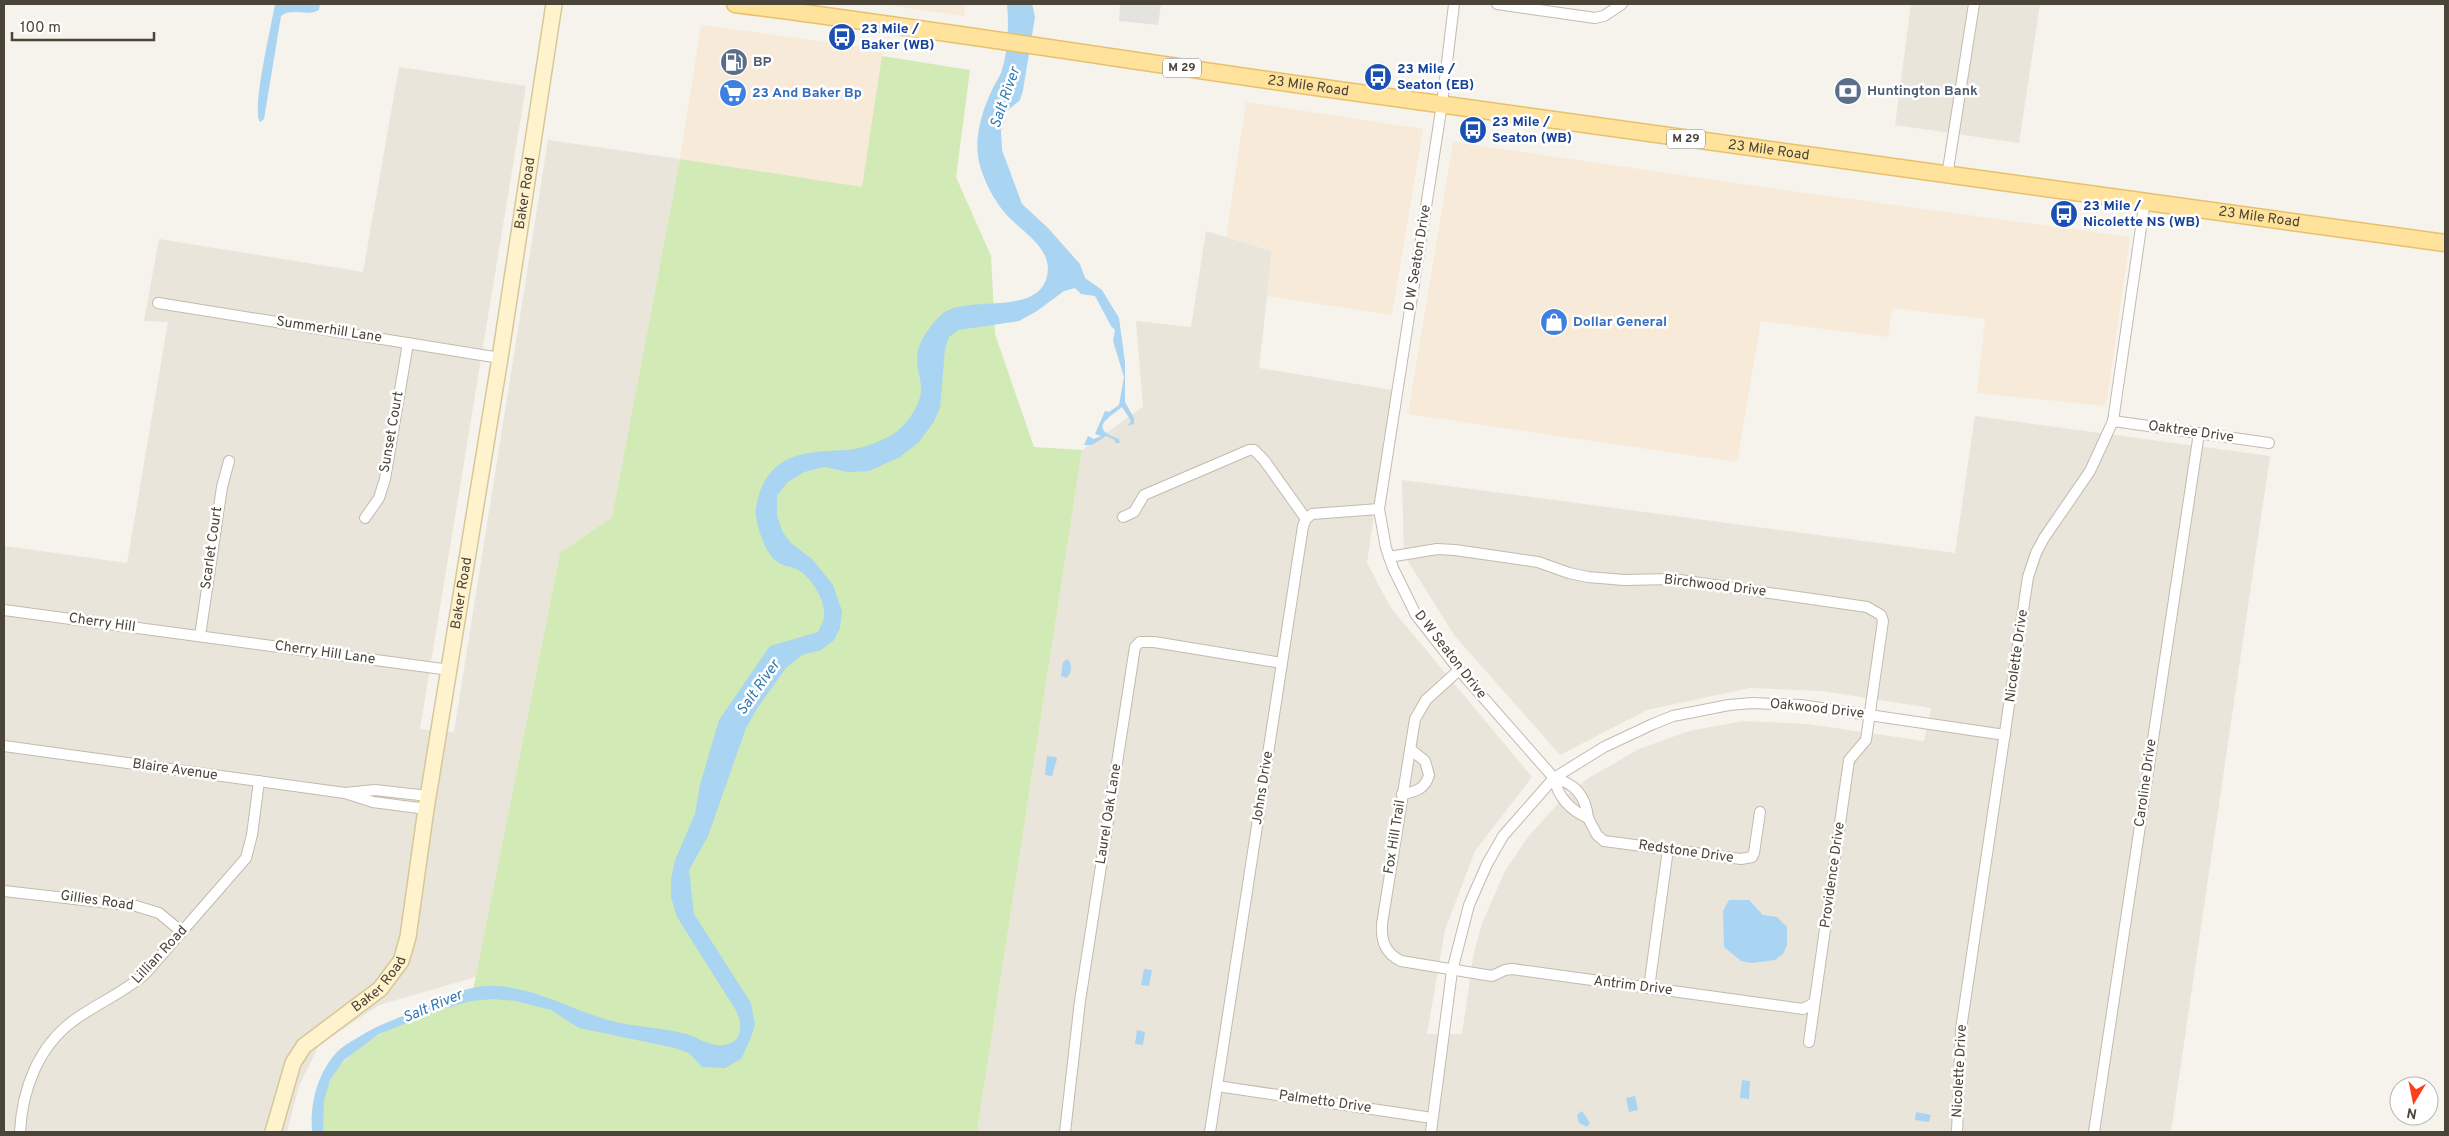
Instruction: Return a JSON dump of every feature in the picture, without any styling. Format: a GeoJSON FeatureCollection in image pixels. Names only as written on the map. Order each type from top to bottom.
{"type":"FeatureCollection","features":[{"type":"Feature","properties":{"kind":"main road","name":"23 Mile Road"},"geometry":{"type":"LineString","coordinates":[[735,4],[777,7],[1042,47],[1948,176],[2145,200],[2445,243]]}},
{"type":"Feature","properties":{"kind":"street","name":"Baker Road"},"geometry":{"type":"LineString","coordinates":[[273,1132],[292,1063],[304,1046],[380,989],[401,961],[408,936],[427,803],[500,358],[554,4]]}},
{"type":"Feature","properties":{"kind":"street","name":"D W Seaton Drive"},"geometry":{"type":"LineString","coordinates":[[1454,4],[1442,104],[1379,508],[1389,557],[1399,584],[1416,615],[1459,670],[1554,778]]}},
{"type":"Feature","properties":{"kind":"street"},"geometry":{"type":"LineString","coordinates":[[1497,4],[1595,18],[1604,16],[1622,4]]}},
{"type":"Feature","properties":{"kind":"street"},"geometry":{"type":"LineString","coordinates":[[1948,176],[1974,4]]}},
{"type":"Feature","properties":{"kind":"street","name":"Nicolette Drive"},"geometry":{"type":"LineString","coordinates":[[1957,1132],[1961,1029],[2032,564],[2044,538],[2098,458],[2113,421],[2145,200]]}},
{"type":"Feature","properties":{"kind":"street","name":"Summerhill Lane"},"geometry":{"type":"LineString","coordinates":[[158,303],[500,358]]}},
{"type":"Feature","properties":{"kind":"street","name":"Sunset Court"},"geometry":{"type":"LineString","coordinates":[[365,518],[379,498],[384,478],[408,343]]}},
{"type":"Feature","properties":{"kind":"street","name":"Oaktree Drive"},"geometry":{"type":"LineString","coordinates":[[2113,421],[2269,443]]}},
{"type":"Feature","properties":{"kind":"street","name":"Caroline Drive"},"geometry":{"type":"LineString","coordinates":[[2094,1132],[2199,434]]}},
{"type":"Feature","properties":{"kind":"street"},"geometry":{"type":"LineString","coordinates":[[1123,517],[1134,512],[1144,495],[1249,450],[1254,450],[1264,460],[1306,519],[1312,514],[1379,508]]}},
{"type":"Feature","properties":{"kind":"street","name":"Scarlet Court"},"geometry":{"type":"LineString","coordinates":[[200,636],[222,486],[229,461]]}},
{"type":"Feature","properties":{"kind":"street","name":"Johns Drive"},"geometry":{"type":"LineString","coordinates":[[1210,1132],[1306,519]]}},
{"type":"Feature","properties":{"kind":"street","name":"Birchwood Drive"},"geometry":{"type":"LineString","coordinates":[[1389,557],[1446,549],[1538,562],[1569,573],[1588,577],[1673,579],[1867,607],[1881,615],[1883,621],[1869,715]]}},
{"type":"Feature","properties":{"kind":"street","name":"Cherry Hill"},"geometry":{"type":"LineString","coordinates":[[4,610],[200,636]]}},
{"type":"Feature","properties":{"kind":"street","name":"Cherry Hill Lane"},"geometry":{"type":"LineString","coordinates":[[200,636],[450,670]]}},
{"type":"Feature","properties":{"kind":"street","name":"Laurel Oak Lane"},"geometry":{"type":"LineString","coordinates":[[1066,1132],[1080,1001],[1135,647],[1140,642],[1154,642],[1282,663]]}},
{"type":"Feature","properties":{"kind":"street","name":"Fox Hill Trail"},"geometry":{"type":"LineString","coordinates":[[1452,971],[1402,961],[1390,953],[1381,938],[1402,794],[1418,710],[1432,693],[1459,670]]}},
{"type":"Feature","properties":{"kind":"street","name":"Oakwood Drive"},"geometry":{"type":"LineString","coordinates":[[1554,778],[1604,747],[1673,716],[1711,708],[1752,703],[1777,703],[2005,735]]}},
{"type":"Feature","properties":{"kind":"street","name":"Providence Drive"},"geometry":{"type":"LineString","coordinates":[[1809,1042],[1849,760],[1866,740],[1869,715]]}},
{"type":"Feature","properties":{"kind":"street","name":"Blaire Avenue"},"geometry":{"type":"LineString","coordinates":[[4,746],[346,793],[375,790],[427,803]]}},
{"type":"Feature","properties":{"kind":"street"},"geometry":{"type":"LineString","coordinates":[[1402,794],[1416,792],[1422,788],[1429,775],[1425,761],[1410,749]]}},
{"type":"Feature","properties":{"kind":"street"},"geometry":{"type":"LineString","coordinates":[[1431,1132],[1452,971],[1469,905],[1487,864],[1504,836],[1554,778]]}},
{"type":"Feature","properties":{"kind":"street","name":"Redstone Drive"},"geometry":{"type":"LineString","coordinates":[[1588,818],[1576,812],[1557,792],[1554,778],[1569,782],[1587,803],[1588,818],[1597,834],[1604,841],[1747,859],[1754,853],[1760,812]]}},
{"type":"Feature","properties":{"kind":"street","name":"Lillian Road"},"geometry":{"type":"LineString","coordinates":[[20,1132],[27,1085],[39,1060],[53,1039],[73,1021],[128,989],[139,979],[246,858],[252,835],[259,781]]}},
{"type":"Feature","properties":{"kind":"street"},"geometry":{"type":"LineString","coordinates":[[1649,988],[1668,849]]}},
{"type":"Feature","properties":{"kind":"street","name":"Gillies Road"},"geometry":{"type":"LineString","coordinates":[[4,891],[136,906],[159,913],[182,932]]}},
{"type":"Feature","properties":{"kind":"street","name":"Antrim Drive"},"geometry":{"type":"LineString","coordinates":[[1452,971],[1492,976],[1504,970],[1512,969],[1802,1009],[1814,1003]]}},
{"type":"Feature","properties":{"kind":"street","name":"Palmetto Drive"},"geometry":{"type":"LineString","coordinates":[[1217,1086],[1432,1118]]}},
{"type":"Feature","properties":{"kind":"shaded area"},"geometry":{"type":"Polygon","coordinates":[[[879,4],[965,4],[964,16],[879,4]]]}},
{"type":"Feature","properties":{"kind":"shaded area"},"geometry":{"type":"Polygon","coordinates":[[[1120,4],[1161,4],[1158,25],[1119,21],[1120,4]]]}},
{"type":"Feature","properties":{"kind":"shaded area"},"geometry":{"type":"Polygon","coordinates":[[[1911,4],[2040,4],[2019,143],[1895,125],[1911,4]]]}},
{"type":"Feature","properties":{"kind":"shaded area"},"geometry":{"type":"Polygon","coordinates":[[[701,25],[884,50],[863,188],[680,159],[701,25]]]}},
{"type":"Feature","properties":{"kind":"shaded area"},"geometry":{"type":"Polygon","coordinates":[[[399,67],[526,86],[420,729],[454,732],[548,140],[680,159],[612,517],[560,553],[476,977],[379,1005],[319,1045],[299,1086],[287,1132],[4,1132],[4,546],[127,563],[168,322],[144,321],[159,239],[363,272],[399,67]]]}},
{"type":"Feature","properties":{"kind":"shaded area"},"geometry":{"type":"Polygon","coordinates":[[[1246,102],[1423,129],[1392,315],[1267,296],[1272,251],[1226,237],[1246,102]]]}},
{"type":"Feature","properties":{"kind":"shaded area"},"geometry":{"type":"Polygon","coordinates":[[[1453,142],[1784,190],[2130,237],[2106,406],[1977,393],[1985,319],[1892,308],[1888,337],[1761,321],[1737,462],[1408,414],[1453,142]]]}},
{"type":"Feature","properties":{"kind":"shaded area"},"geometry":{"type":"Polygon","coordinates":[[[1206,231],[1272,251],[1259,368],[1392,390],[1367,563],[1391,608],[1532,777],[1475,851],[1445,930],[1427,1034],[1462,1034],[1474,952],[1482,924],[1505,871],[1528,837],[1563,798],[1587,779],[1639,749],[1689,731],[1743,721],[1808,724],[1924,741],[1931,708],[1822,691],[1750,688],[1647,710],[1560,755],[1454,635],[1404,555],[1402,480],[1955,553],[1975,416],[2270,456],[2171,1132],[977,1132],[1082,450],[1143,407],[1136,321],[1191,327],[1206,231]]]}},
{"type":"Feature","properties":{"kind":"green space"},"geometry":{"type":"Polygon","coordinates":[[[882,56],[970,70],[956,177],[991,256],[995,334],[1034,447],[1082,450],[977,1132],[323,1132],[323,1103],[331,1079],[347,1058],[368,1041],[393,1028],[446,1008],[471,1001],[560,553],[612,517],[680,159],[862,187],[882,56]]]}},
{"type":"Feature","properties":{"kind":"water"},"geometry":{"type":"Polygon","coordinates":[[[275,4],[320,4],[319,10],[314,12],[290,12],[281,16],[264,119],[260,122],[258,102],[260,85],[275,4]]]}},
{"type":"Feature","properties":{"kind":"water","name":"Salt River"},"geometry":{"type":"Polygon","coordinates":[[[1007,4],[1032,4],[1035,17],[1023,90],[1020,100],[1007,111],[1001,131],[1002,150],[1022,204],[1048,228],[1080,264],[1085,278],[1102,290],[1119,318],[1125,362],[1125,402],[1134,418],[1134,424],[1128,426],[1131,421],[1122,407],[1107,419],[1102,427],[1109,435],[1119,439],[1120,443],[1115,443],[1115,440],[1106,436],[1092,445],[1084,445],[1088,436],[1094,439],[1101,436],[1095,434],[1105,411],[1109,412],[1119,405],[1124,377],[1113,341],[1115,330],[1095,296],[1081,294],[1075,288],[1064,291],[1037,311],[1019,321],[958,330],[949,337],[945,349],[940,408],[933,423],[919,442],[900,457],[869,471],[848,472],[825,467],[804,472],[788,482],[777,495],[777,515],[782,531],[791,543],[813,560],[833,585],[842,611],[840,628],[834,640],[821,650],[802,655],[786,668],[758,707],[746,728],[708,836],[689,870],[694,914],[751,1003],[755,1024],[741,1059],[725,1068],[702,1067],[689,1053],[675,1048],[579,1028],[551,1010],[516,1001],[493,999],[471,1001],[443,1009],[379,1034],[344,1060],[330,1080],[324,1101],[323,1132],[312,1132],[312,1110],[316,1089],[324,1070],[340,1049],[380,1025],[463,990],[496,986],[525,991],[608,1020],[688,1034],[714,1045],[731,1043],[739,1035],[740,1025],[735,1009],[677,917],[671,897],[671,879],[675,860],[695,814],[700,785],[719,720],[770,646],[818,632],[824,618],[823,604],[809,579],[798,569],[781,564],[774,559],[765,546],[756,514],[758,497],[770,474],[790,458],[814,452],[863,447],[894,434],[905,424],[914,412],[920,399],[921,383],[917,361],[918,351],[929,329],[941,315],[952,309],[966,306],[1016,301],[1030,297],[1041,289],[1047,276],[1048,266],[1046,257],[1034,241],[1011,220],[997,203],[984,179],[978,156],[979,127],[988,99],[1001,73],[1006,54],[1007,4]]]}},
{"type":"Feature","properties":{"kind":"water"},"geometry":{"type":"Polygon","coordinates":[[[1067,659],[1071,669],[1070,674],[1066,678],[1061,676],[1063,662],[1067,659]]]}},
{"type":"Feature","properties":{"kind":"water"},"geometry":{"type":"Polygon","coordinates":[[[1047,756],[1056,757],[1057,759],[1052,776],[1045,775],[1047,756]]]}},
{"type":"Feature","properties":{"kind":"water"},"geometry":{"type":"Polygon","coordinates":[[[1729,900],[1749,900],[1763,915],[1777,917],[1787,927],[1787,945],[1783,954],[1775,960],[1752,963],[1741,961],[1724,947],[1723,911],[1729,900]]]}},
{"type":"Feature","properties":{"kind":"water"},"geometry":{"type":"Polygon","coordinates":[[[1144,969],[1152,970],[1149,986],[1141,985],[1144,969]]]}},
{"type":"Feature","properties":{"kind":"water"},"geometry":{"type":"Polygon","coordinates":[[[1137,1030],[1145,1032],[1143,1045],[1135,1044],[1137,1030]]]}},
{"type":"Feature","properties":{"kind":"water"},"geometry":{"type":"Polygon","coordinates":[[[1742,1080],[1750,1081],[1749,1099],[1740,1098],[1742,1080]]]}},
{"type":"Feature","properties":{"kind":"water"},"geometry":{"type":"Polygon","coordinates":[[[1635,1096],[1638,1110],[1629,1112],[1626,1098],[1635,1096]]]}},
{"type":"Feature","properties":{"kind":"water"},"geometry":{"type":"Polygon","coordinates":[[[1582,1111],[1590,1123],[1587,1127],[1579,1123],[1577,1115],[1582,1111]]]}},
{"type":"Feature","properties":{"kind":"water"},"geometry":{"type":"Polygon","coordinates":[[[1916,1112],[1931,1115],[1929,1122],[1915,1120],[1916,1112]]]}},
{"type":"Feature","properties":{"kind":"place","name":"23 Mile / Baker (WB)"},"geometry":{"type":"Point","coordinates":[842,37]}},
{"type":"Feature","properties":{"kind":"place","name":"BP"},"geometry":{"type":"Point","coordinates":[734,62]}},
{"type":"Feature","properties":{"kind":"place","name":"23 Mile / Seaton (EB)"},"geometry":{"type":"Point","coordinates":[1378,77]}},
{"type":"Feature","properties":{"kind":"place","name":"Huntington Bank"},"geometry":{"type":"Point","coordinates":[1848,91]}},
{"type":"Feature","properties":{"kind":"place","name":"23 And Baker Bp"},"geometry":{"type":"Point","coordinates":[733,93]}},
{"type":"Feature","properties":{"kind":"place","name":"23 Mile / Seaton (WB)"},"geometry":{"type":"Point","coordinates":[1473,130]}},
{"type":"Feature","properties":{"kind":"place","name":"23 Mile / Nicolette NS (WB)"},"geometry":{"type":"Point","coordinates":[2064,214]}},
{"type":"Feature","properties":{"kind":"place","name":"Dollar General"},"geometry":{"type":"Point","coordinates":[1554,322]}}]}
